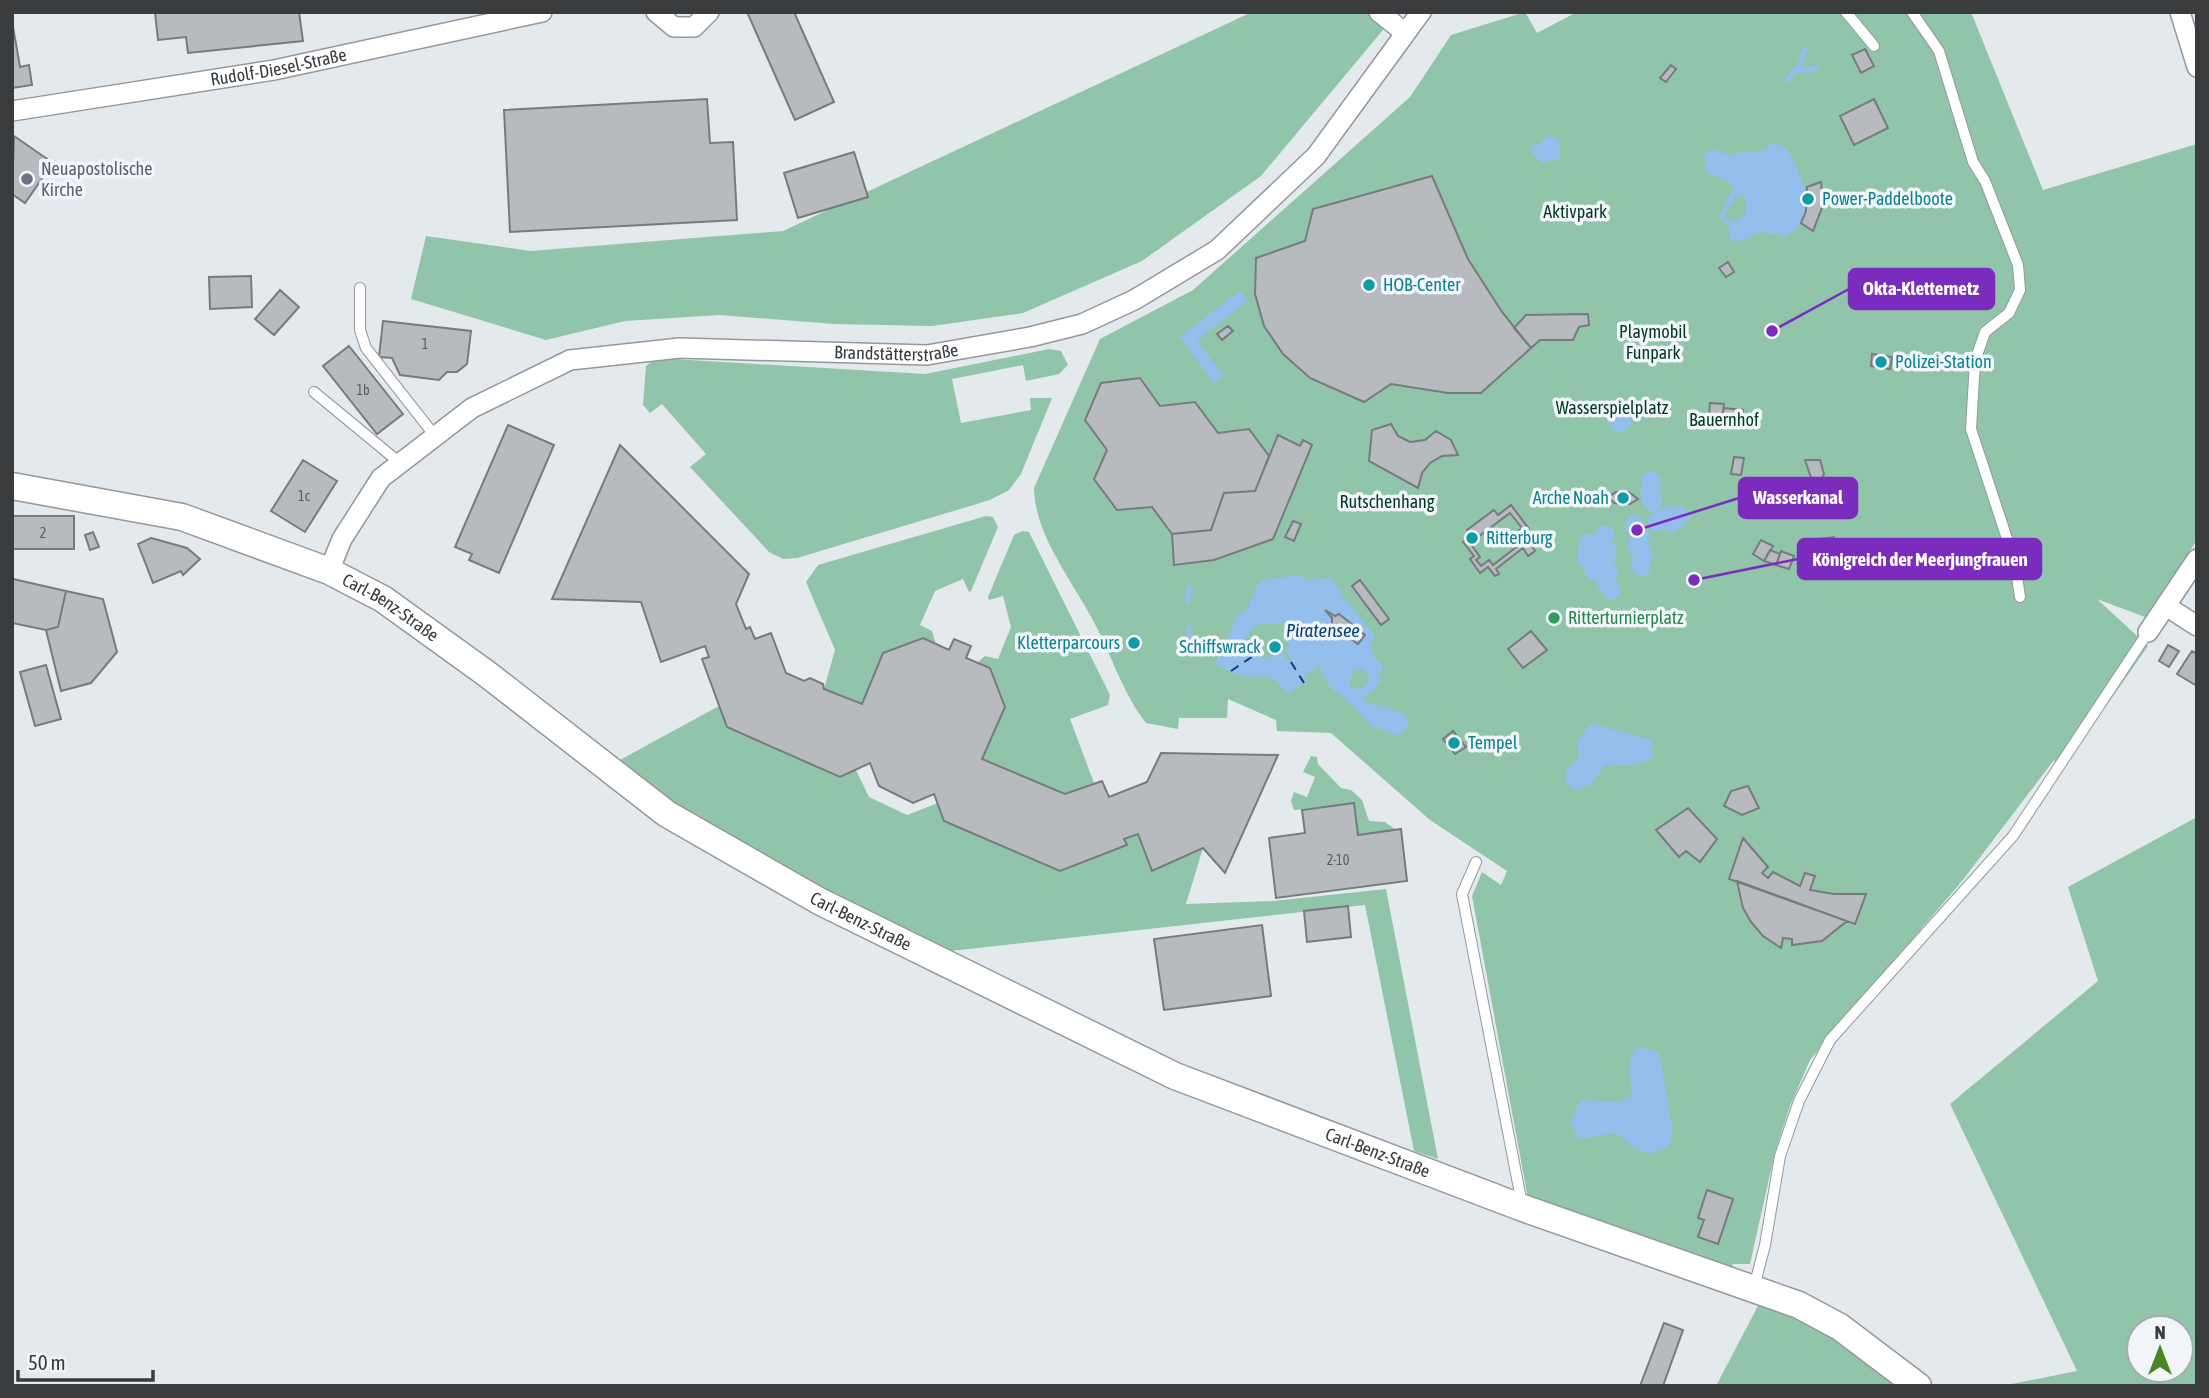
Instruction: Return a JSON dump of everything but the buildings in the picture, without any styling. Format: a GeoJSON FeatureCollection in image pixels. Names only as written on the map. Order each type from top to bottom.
{"type":"FeatureCollection","features":[{"type":"Feature","properties":{"kind":"street","name":"Rudolf-Diesel-Straße"},"geometry":{"type":"LineString","coordinates":[[12,111],[274,70],[542,12]]}},
{"type":"Feature","properties":{"kind":"street"},"geometry":{"type":"LineString","coordinates":[[656,12],[674,27],[694,27],[709,12]]}},
{"type":"Feature","properties":{"kind":"street"},"geometry":{"type":"LineString","coordinates":[[1379,12],[1404,32]]}},
{"type":"Feature","properties":{"kind":"street","name":"Brandstätterstraße"},"geometry":{"type":"LineString","coordinates":[[329,571],[342,539],[381,478],[472,408],[570,360],[680,348],[927,355],[1030,337],[1082,324],[1145,294],[1217,250],[1316,156],[1421,12]]}},
{"type":"Feature","properties":{"kind":"street"},"geometry":{"type":"LineString","coordinates":[[2180,12],[2197,67]]}},
{"type":"Feature","properties":{"kind":"street","name":"Carl-Benz-Straße"},"geometry":{"type":"LineString","coordinates":[[12,486],[182,517],[329,571],[383,599],[487,674],[667,814],[819,901],[1175,1076],[1523,1208],[1799,1305],[1840,1327],[1918,1386]]}},
{"type":"Feature","properties":{"kind":"street"},"geometry":{"type":"LineString","coordinates":[[2148,632],[2197,559]]}},
{"type":"Feature","properties":{"kind":"street"},"geometry":{"type":"LineString","coordinates":[[2166,606],[2197,626]]}},
{"type":"Feature","properties":{"kind":"lane"},"geometry":{"type":"LineString","coordinates":[[1846,12],[1874,46]]}},
{"type":"Feature","properties":{"kind":"lane"},"geometry":{"type":"LineString","coordinates":[[1912,12],[1939,51],[1973,162],[1985,181],[2018,265],[2020,290],[2009,313],[1984,332],[1975,361],[1971,429],[2015,563],[2020,597]]}},
{"type":"Feature","properties":{"kind":"lane"},"geometry":{"type":"LineString","coordinates":[[360,288],[359,321],[366,348],[435,436]]}},
{"type":"Feature","properties":{"kind":"lane"},"geometry":{"type":"LineString","coordinates":[[314,392],[400,463]]}},
{"type":"Feature","properties":{"kind":"lane"},"geometry":{"type":"LineString","coordinates":[[1754,1290],[1765,1245],[1780,1157],[1799,1101],[1830,1040],[2013,836],[2148,632]]}},
{"type":"Feature","properties":{"kind":"lane"},"geometry":{"type":"LineString","coordinates":[[1476,862],[1462,894],[1523,1208]]}},
{"type":"Feature","properties":{"kind":"green space"},"geometry":{"type":"Polygon","coordinates":[[[1252,12],[1398,12],[1261,176],[1142,261],[1023,313],[932,326],[834,324],[719,315],[625,321],[546,340],[411,299],[426,236],[530,251],[783,231],[1252,12]]]}},
{"type":"Feature","properties":{"kind":"green space","name":"Playmobil Funpark"},"geometry":{"type":"Polygon","coordinates":[[[1525,12],[1537,33],[1577,12],[1971,12],[2043,190],[2197,144],[2197,540],[2145,617],[2097,599],[2148,646],[2060,772],[2054,760],[1962,881],[1810,1060],[1790,1106],[1775,1152],[1750,1264],[1733,1264],[1730,1273],[1529,1204],[1472,896],[1482,872],[1501,885],[1507,871],[1430,820],[1331,733],[1277,731],[1276,720],[1228,699],[1227,718],[1179,718],[1178,729],[1146,723],[1131,701],[1097,628],[1058,561],[1041,525],[1036,507],[1034,488],[1100,339],[1193,290],[1410,97],[1451,35],[1525,12]]]}},
{"type":"Feature","properties":{"kind":"green space"},"geometry":{"type":"Polygon","coordinates":[[[1049,349],[1061,351],[1068,365],[1059,374],[1026,381],[1023,365],[952,379],[961,423],[1031,410],[1030,398],[1052,398],[1021,474],[1009,490],[990,500],[797,558],[783,559],[769,552],[690,467],[706,454],[662,404],[650,413],[643,405],[646,366],[657,358],[925,374],[1049,349]]]}},
{"type":"Feature","properties":{"kind":"green space"},"geometry":{"type":"Polygon","coordinates":[[[986,516],[993,517],[998,527],[971,591],[969,592],[963,579],[935,591],[920,625],[932,631],[936,645],[923,638],[883,653],[862,704],[824,689],[835,650],[806,582],[818,565],[986,516]]]}},
{"type":"Feature","properties":{"kind":"green space"},"geometry":{"type":"Polygon","coordinates":[[[1023,531],[1029,532],[1110,695],[1108,705],[1070,719],[1094,783],[1065,794],[982,759],[990,669],[978,662],[985,656],[998,659],[1011,627],[1003,596],[989,600],[988,597],[1014,535],[1023,531]]]}},
{"type":"Feature","properties":{"kind":"green space"},"geometry":{"type":"Polygon","coordinates":[[[719,706],[728,727],[840,777],[856,770],[869,797],[907,815],[938,803],[945,822],[1060,871],[1126,845],[1124,839],[1138,834],[1152,871],[1203,848],[1186,904],[1273,901],[1386,889],[1438,1159],[1414,1151],[1365,905],[950,951],[791,874],[691,815],[618,761],[719,706]]]}},
{"type":"Feature","properties":{"kind":"green space"},"geometry":{"type":"Polygon","coordinates":[[[1311,756],[1317,757],[1318,764],[1341,788],[1351,790],[1362,800],[1369,821],[1385,822],[1396,830],[1358,835],[1354,804],[1294,810],[1291,801],[1294,792],[1307,797],[1315,777],[1303,772],[1311,756]]]}},
{"type":"Feature","properties":{"kind":"green space"},"geometry":{"type":"Polygon","coordinates":[[[2197,817],[2197,1386],[2001,1386],[2077,1371],[1950,1104],[2098,981],[2068,887],[2197,817]]]}},
{"type":"Feature","properties":{"kind":"green space"},"geometry":{"type":"Polygon","coordinates":[[[1760,1302],[1828,1334],[1903,1386],[1716,1386],[1760,1302]]]}},
{"type":"Feature","properties":{"kind":"water"},"geometry":{"type":"Polygon","coordinates":[[[1546,136],[1559,140],[1560,158],[1542,163],[1530,151],[1532,145],[1540,144],[1546,136]]]}},
{"type":"Feature","properties":{"kind":"water","name":"Power-Paddelboote"},"geometry":{"type":"Polygon","coordinates":[[[1770,143],[1776,144],[1785,148],[1791,156],[1805,190],[1805,216],[1785,237],[1763,232],[1737,242],[1730,239],[1729,227],[1719,217],[1732,190],[1730,182],[1707,173],[1704,158],[1707,151],[1716,150],[1732,156],[1747,150],[1752,153],[1767,149],[1770,143]],[[1737,196],[1725,212],[1725,217],[1732,222],[1746,214],[1746,197],[1737,196]]]}},
{"type":"Feature","properties":{"kind":"water"},"geometry":{"type":"Polygon","coordinates":[[[1240,291],[1248,301],[1197,340],[1224,376],[1214,383],[1179,337],[1240,291]]]}},
{"type":"Feature","properties":{"kind":"water"},"geometry":{"type":"Polygon","coordinates":[[[1620,410],[1628,413],[1631,421],[1628,429],[1620,432],[1612,429],[1609,421],[1612,413],[1620,410]]]}},
{"type":"Feature","properties":{"kind":"water","name":"Piratensee"},"geometry":{"type":"Polygon","coordinates":[[[1298,575],[1306,580],[1331,578],[1342,592],[1340,598],[1346,600],[1375,636],[1370,646],[1376,660],[1384,666],[1378,675],[1381,680],[1373,691],[1363,697],[1367,702],[1405,714],[1409,727],[1398,736],[1372,726],[1345,698],[1331,689],[1319,666],[1304,676],[1307,681],[1288,694],[1281,685],[1268,677],[1244,676],[1215,664],[1239,613],[1246,611],[1260,580],[1298,575]],[[1283,624],[1254,626],[1246,637],[1250,653],[1259,652],[1263,660],[1282,652],[1289,663],[1292,661],[1285,649],[1289,646],[1284,638],[1287,636],[1283,624]],[[1354,669],[1349,683],[1353,688],[1360,689],[1368,683],[1369,675],[1362,669],[1354,669]]]}},
{"type":"Feature","properties":{"kind":"water"},"geometry":{"type":"Polygon","coordinates":[[[1591,723],[1651,740],[1653,759],[1631,766],[1605,765],[1591,784],[1576,790],[1566,783],[1566,771],[1579,757],[1577,742],[1591,723]]]}},
{"type":"Feature","properties":{"kind":"water"},"geometry":{"type":"Polygon","coordinates":[[[1637,1047],[1659,1052],[1673,1132],[1669,1147],[1649,1154],[1632,1147],[1617,1133],[1578,1139],[1570,1123],[1580,1100],[1619,1102],[1632,1095],[1629,1062],[1637,1047]]]}},
{"type":"Feature","properties":{"kind":"waterway"},"geometry":{"type":"LineString","coordinates":[[1787,80],[1800,64],[1805,50]]}},
{"type":"Feature","properties":{"kind":"waterway"},"geometry":{"type":"LineString","coordinates":[[1795,71],[1816,68]]}},
{"type":"Feature","properties":{"kind":"waterway"},"geometry":{"type":"LineString","coordinates":[[1651,481],[1650,496],[1653,502]]}},
{"type":"Feature","properties":{"kind":"waterway"},"geometry":{"type":"LineString","coordinates":[[1657,522],[1670,516],[1671,523],[1680,516]]}},
{"type":"Feature","properties":{"kind":"waterway"},"geometry":{"type":"LineString","coordinates":[[1634,525],[1640,535],[1637,546],[1643,552],[1641,567]]}},
{"type":"Feature","properties":{"kind":"waterway"},"geometry":{"type":"LineString","coordinates":[[1605,535],[1599,544],[1607,552],[1603,562],[1608,571],[1606,581],[1611,590]]}},
{"type":"Feature","properties":{"kind":"waterway"},"geometry":{"type":"LineString","coordinates":[[1589,543],[1587,559],[1594,564],[1594,571]]}},
{"type":"Feature","properties":{"kind":"waterway"},"geometry":{"type":"LineString","coordinates":[[1188,601],[1189,588]]}},
{"type":"Feature","properties":{"kind":"waterway"},"geometry":{"type":"LineString","coordinates":[[1189,628],[1189,648]]}},
{"type":"Feature","properties":{"kind":"ferry route"},"geometry":{"type":"LineString","coordinates":[[1231,671],[1259,652]]}},
{"type":"Feature","properties":{"kind":"ferry route"},"geometry":{"type":"LineString","coordinates":[[1291,662],[1304,683]]}},
{"type":"Feature","properties":{"kind":"place","name":"Neuapostolische Kirche"},"geometry":{"type":"Point","coordinates":[27,179]}},
{"type":"Feature","properties":{"kind":"place","name":"Power-Paddelboote"},"geometry":{"type":"Point","coordinates":[1808,199]}},
{"type":"Feature","properties":{"kind":"place","name":"HOB-Center"},"geometry":{"type":"Point","coordinates":[1369,285]}},
{"type":"Feature","properties":{"kind":"place","name":"Okta-Kletternetz"},"geometry":{"type":"Point","coordinates":[1772,331]}},
{"type":"Feature","properties":{"kind":"place","name":"Polizei-Station"},"geometry":{"type":"Point","coordinates":[1881,362]}},
{"type":"Feature","properties":{"kind":"place","name":"Arche Noah"},"geometry":{"type":"Point","coordinates":[1623,498]}},
{"type":"Feature","properties":{"kind":"place","name":"Wasserkanal"},"geometry":{"type":"Point","coordinates":[1637,530]}},
{"type":"Feature","properties":{"kind":"place","name":"Ritterburg"},"geometry":{"type":"Point","coordinates":[1472,538]}},
{"type":"Feature","properties":{"kind":"place","name":"Königreich der Meerjungfrauen"},"geometry":{"type":"Point","coordinates":[1694,580]}},
{"type":"Feature","properties":{"kind":"place","name":"Ritterturnierplatz"},"geometry":{"type":"Point","coordinates":[1554,618]}},
{"type":"Feature","properties":{"kind":"place","name":"Kletterparcours"},"geometry":{"type":"Point","coordinates":[1134,643]}},
{"type":"Feature","properties":{"kind":"place","name":"Schiffswrack"},"geometry":{"type":"Point","coordinates":[1275,647]}},
{"type":"Feature","properties":{"kind":"place","name":"Tempel"},"geometry":{"type":"Point","coordinates":[1454,743]}},
{"type":"Feature","properties":{"kind":"park label","name":"Aktivpark"},"geometry":{"type":"Point","coordinates":[1575,212]}},
{"type":"Feature","properties":{"kind":"park label","name":"Wasserspielplatz"},"geometry":{"type":"Point","coordinates":[1612,408]}},
{"type":"Feature","properties":{"kind":"park label","name":"Bauernhof"},"geometry":{"type":"Point","coordinates":[1724,420]}},
{"type":"Feature","properties":{"kind":"park label","name":"Rutschenhang"},"geometry":{"type":"Point","coordinates":[1387,502]}}]}
